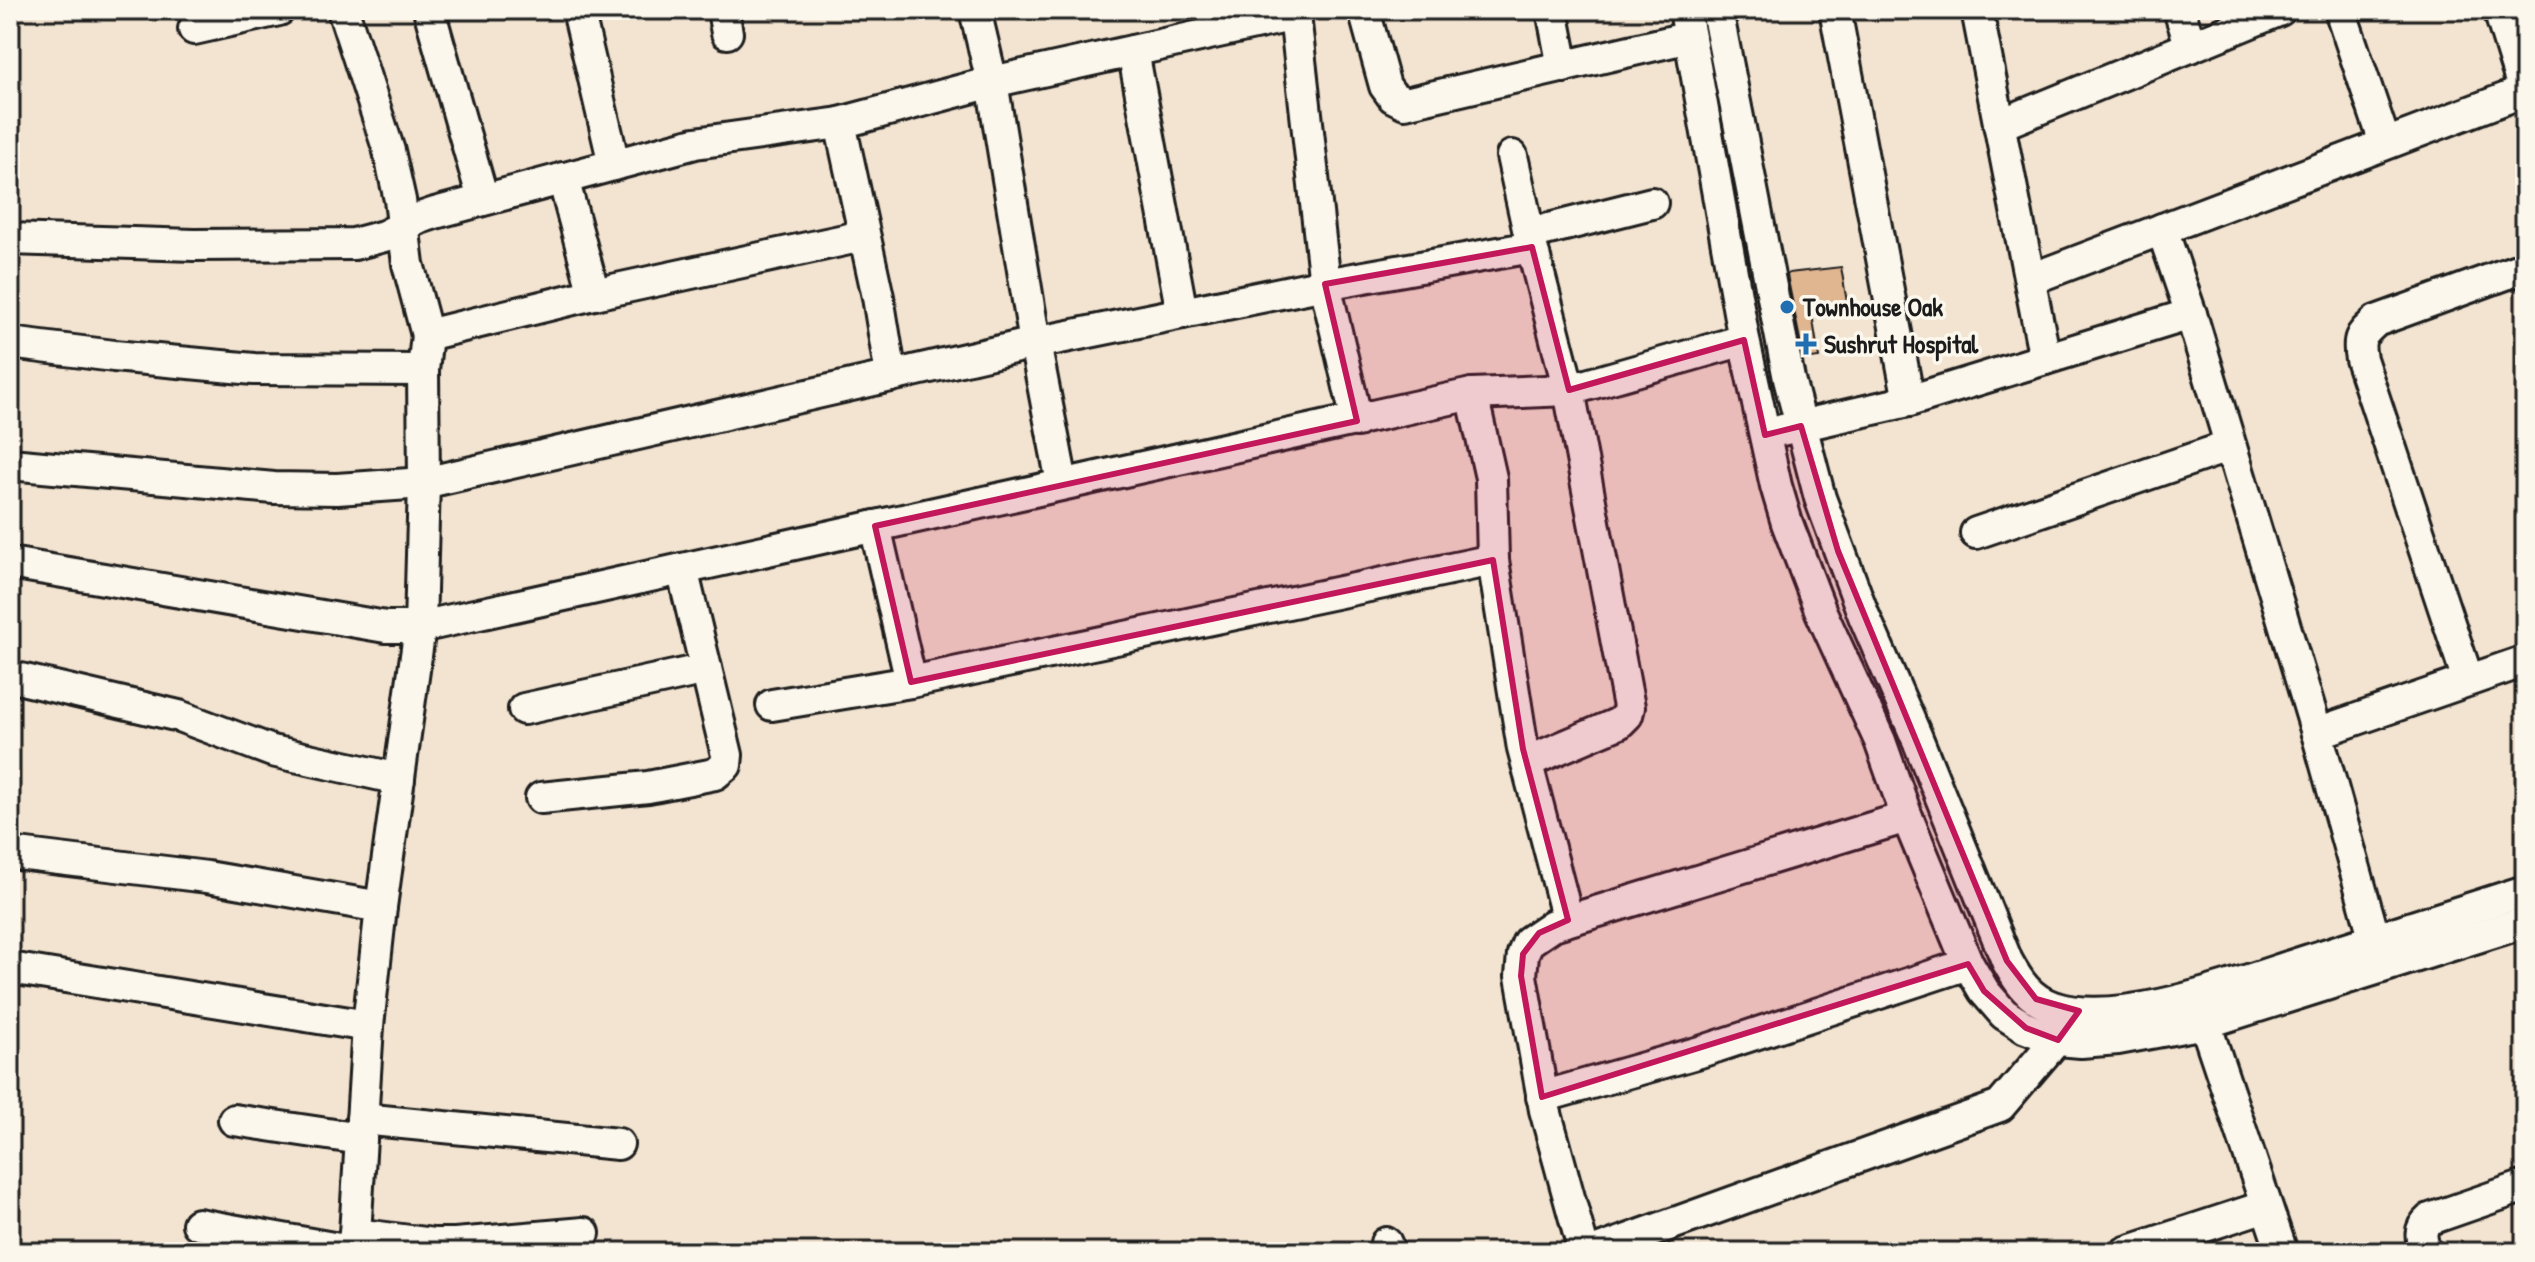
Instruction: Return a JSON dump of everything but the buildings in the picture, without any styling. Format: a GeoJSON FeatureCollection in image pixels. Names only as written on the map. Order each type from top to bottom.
{"type":"FeatureCollection","features":[{"type":"Feature","properties":{"kind":"street"},"geometry":{"type":"LineString","coordinates":[[194,29],[279,10]]}},
{"type":"Feature","properties":{"kind":"street"},"geometry":{"type":"LineString","coordinates":[[343,10],[389,151],[400,200],[408,264],[427,335],[423,370],[420,627],[381,907],[368,1026],[352,1246]]}},
{"type":"Feature","properties":{"kind":"street"},"geometry":{"type":"LineString","coordinates":[[429,10],[483,199]]}},
{"type":"Feature","properties":{"kind":"street"},"geometry":{"type":"LineString","coordinates":[[578,10],[614,164]]}},
{"type":"Feature","properties":{"kind":"street"},"geometry":{"type":"LineString","coordinates":[[975,10],[992,82],[1035,343],[1062,483]]}},
{"type":"Feature","properties":{"kind":"street"},"geometry":{"type":"LineString","coordinates":[[1364,10],[1385,86],[1393,97],[1405,103],[1563,67],[1688,24],[1744,340],[1787,523],[1821,612],[1880,741],[1907,817],[1968,964],[1984,991],[2004,1014],[2026,1028],[2058,1040],[2081,1042],[2118,1039],[2205,1023],[2525,891]]}},
{"type":"Feature","properties":{"kind":"street"},"geometry":{"type":"LineString","coordinates":[[1552,10],[1563,67]]}},
{"type":"Feature","properties":{"kind":"street"},"geometry":{"type":"LineString","coordinates":[[1717,10],[1789,379],[1820,498],[1838,551],[2007,961],[2020,984],[2036,999],[2054,1007],[2099,1012],[2141,1009],[2525,922]]}},
{"type":"Feature","properties":{"kind":"street"},"geometry":{"type":"LineString","coordinates":[[1835,10],[1909,401]]}},
{"type":"Feature","properties":{"kind":"street"},"geometry":{"type":"LineString","coordinates":[[1977,10],[2045,359]]}},
{"type":"Feature","properties":{"kind":"street"},"geometry":{"type":"LineString","coordinates":[[2179,10],[2191,47]]}},
{"type":"Feature","properties":{"kind":"street"},"geometry":{"type":"LineString","coordinates":[[1999,125],[2280,10]]}},
{"type":"Feature","properties":{"kind":"street"},"geometry":{"type":"LineString","coordinates":[[2340,10],[2385,143]]}},
{"type":"Feature","properties":{"kind":"street"},"geometry":{"type":"LineString","coordinates":[[2031,279],[2525,91],[2499,10]]}},
{"type":"Feature","properties":{"kind":"street"},"geometry":{"type":"LineString","coordinates":[[10,239],[194,245],[329,245],[369,241],[420,218],[483,199],[719,138],[840,123],[992,82],[1295,12],[1325,284],[1357,421]]}},
{"type":"Feature","properties":{"kind":"street"},"geometry":{"type":"LineString","coordinates":[[1133,51],[1182,313]]}},
{"type":"Feature","properties":{"kind":"street"},"geometry":{"type":"LineString","coordinates":[[840,123],[878,297],[891,376]]}},
{"type":"Feature","properties":{"kind":"street"},"geometry":{"type":"LineString","coordinates":[[1512,156],[1569,390],[1629,707],[1627,715],[1619,723],[1527,762]]}},
{"type":"Feature","properties":{"kind":"street"},"geometry":{"type":"LineString","coordinates":[[563,178],[594,294]]}},
{"type":"Feature","properties":{"kind":"street"},"geometry":{"type":"LineString","coordinates":[[10,464],[274,488],[337,489],[424,483],[1035,343],[1531,241],[1652,203]]}},
{"type":"Feature","properties":{"kind":"street"},"geometry":{"type":"LineString","coordinates":[[2162,229],[2191,314],[2317,733],[2379,953]]}},
{"type":"Feature","properties":{"kind":"street"},"geometry":{"type":"LineString","coordinates":[[427,335],[594,294],[863,236]]}},
{"type":"Feature","properties":{"kind":"street"},"geometry":{"type":"LineString","coordinates":[[2468,680],[2361,359],[2358,342],[2376,321],[2525,267]]}},
{"type":"Feature","properties":{"kind":"street"},"geometry":{"type":"LineString","coordinates":[[1765,435],[1909,401],[2191,314]]}},
{"type":"Feature","properties":{"kind":"street"},"geometry":{"type":"LineString","coordinates":[[10,563],[386,627],[420,627],[1472,394],[1569,390],[1744,340]]}},
{"type":"Feature","properties":{"kind":"street"},"geometry":{"type":"LineString","coordinates":[[10,343],[254,369],[423,370]]}},
{"type":"Feature","properties":{"kind":"street"},"geometry":{"type":"LineString","coordinates":[[1472,394],[1491,478],[1493,560],[1527,762],[1568,920]]}},
{"type":"Feature","properties":{"kind":"street"},"geometry":{"type":"LineString","coordinates":[[1976,533],[2230,446]]}},
{"type":"Feature","properties":{"kind":"street"},"geometry":{"type":"LineString","coordinates":[[875,526],[911,682]]}},
{"type":"Feature","properties":{"kind":"street"},"geometry":{"type":"LineString","coordinates":[[772,705],[911,682],[1493,560]]}},
{"type":"Feature","properties":{"kind":"street"},"geometry":{"type":"LineString","coordinates":[[541,798],[648,787],[715,774],[726,765],[727,755],[682,569]]}},
{"type":"Feature","properties":{"kind":"street"},"geometry":{"type":"LineString","coordinates":[[2317,733],[2525,661]]}},
{"type":"Feature","properties":{"kind":"street"},"geometry":{"type":"LineString","coordinates":[[524,709],[706,669]]}},
{"type":"Feature","properties":{"kind":"street"},"geometry":{"type":"LineString","coordinates":[[21,679],[179,716],[272,751],[399,779]]}},
{"type":"Feature","properties":{"kind":"street"},"geometry":{"type":"LineString","coordinates":[[1584,1252],[1542,1097],[1521,976],[1523,954],[1528,942],[1553,925],[1568,920],[1907,817]]}},
{"type":"Feature","properties":{"kind":"street"},"geometry":{"type":"LineString","coordinates":[[10,853],[207,877],[381,907]]}},
{"type":"Feature","properties":{"kind":"street"},"geometry":{"type":"LineString","coordinates":[[1542,1097],[1700,1052],[1968,964]]}},
{"type":"Feature","properties":{"kind":"street"},"geometry":{"type":"LineString","coordinates":[[10,968],[368,1026]]}},
{"type":"Feature","properties":{"kind":"street"},"geometry":{"type":"LineString","coordinates":[[1594,1252],[2000,1106],[2079,1011]]}},
{"type":"Feature","properties":{"kind":"street"},"geometry":{"type":"LineString","coordinates":[[2205,1023],[2282,1252]]}},
{"type":"Feature","properties":{"kind":"street"},"geometry":{"type":"LineString","coordinates":[[234,1120],[618,1144]]}},
{"type":"Feature","properties":{"kind":"street"},"geometry":{"type":"LineString","coordinates":[[2425,1252],[2421,1228],[2430,1219],[2525,1186]]}},
{"type":"Feature","properties":{"kind":"street"},"geometry":{"type":"LineString","coordinates":[[2135,1251],[2266,1206]]}},
{"type":"Feature","properties":{"kind":"street"},"geometry":{"type":"LineString","coordinates":[[198,1224],[352,1246],[455,1244],[584,1233]]}},
{"type":"Feature","properties":{"kind":"highlighted area"},"geometry":{"type":"Polygon","coordinates":[[[1532,247],[1569,390],[1744,340],[1765,435],[1801,426],[1838,551],[2007,961],[2036,999],[2079,1011],[2058,1040],[2026,1028],[1984,991],[1968,964],[1542,1097],[1521,976],[1523,954],[1539,933],[1568,920],[1523,749],[1493,560],[911,682],[875,526],[1357,421],[1325,284],[1532,247]]]}},
{"type":"Feature","properties":{"kind":"place","name":"Townhouse Oak"},"geometry":{"type":"Point","coordinates":[1787,307]}},
{"type":"Feature","properties":{"kind":"place","name":"Sushrut Hospital"},"geometry":{"type":"Point","coordinates":[1806,344]}}]}
